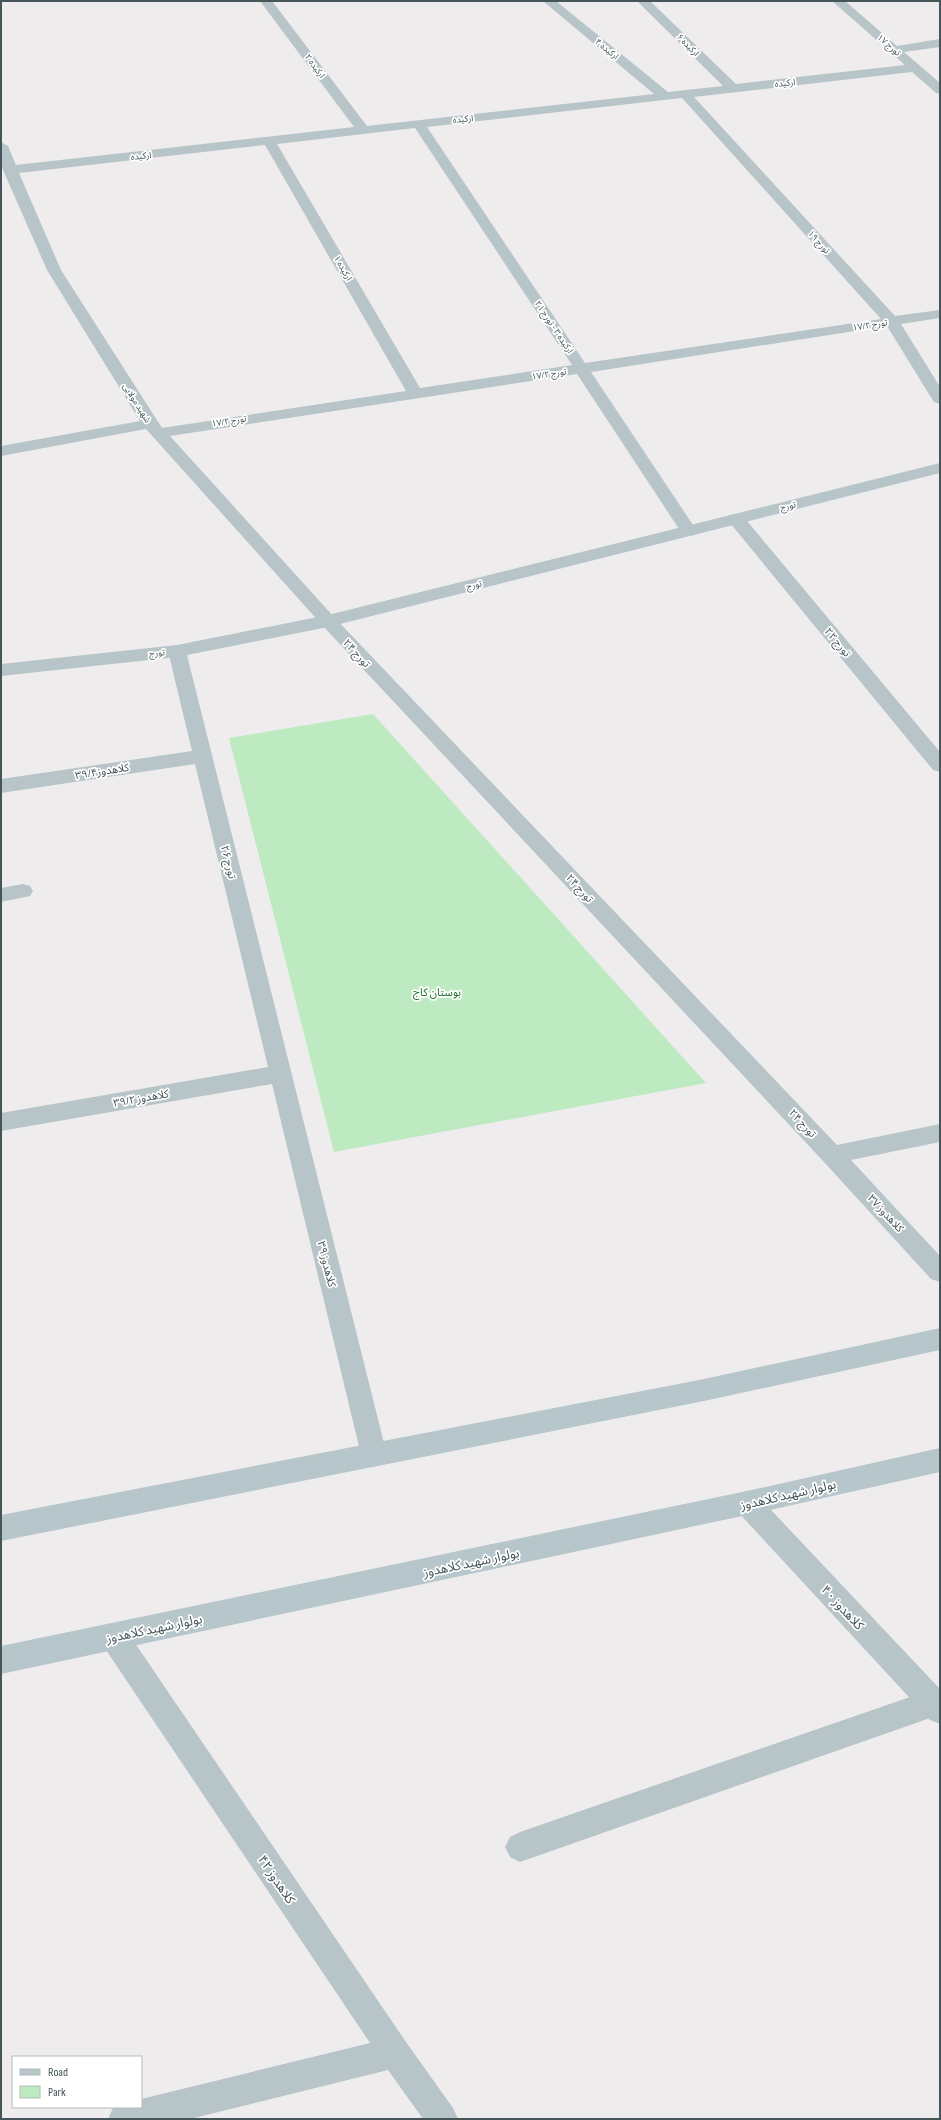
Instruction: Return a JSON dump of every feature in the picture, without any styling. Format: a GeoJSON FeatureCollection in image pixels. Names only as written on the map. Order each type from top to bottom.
{"type":"FeatureCollection","features":[{"type":"Feature","properties":{"kind":"main road"},"geometry":{"type":"LineString","coordinates":[[1,1528],[704,1390],[940,1339]]}},
{"type":"Feature","properties":{"kind":"main road","name":"بولوار شهید کلاهدوز"},"geometry":{"type":"LineString","coordinates":[[1,1660],[747,1503],[940,1460]]}},
{"type":"Feature","properties":{"kind":"street","name":"ارکیده ۲"},"geometry":{"type":"LineString","coordinates":[[266,1],[364,130]]}},
{"type":"Feature","properties":{"kind":"street","name":"ارکیده ۴"},"geometry":{"type":"LineString","coordinates":[[549,1],[666,96]]}},
{"type":"Feature","properties":{"kind":"street","name":"ارکیده ۶"},"geometry":{"type":"LineString","coordinates":[[644,1],[733,89]]}},
{"type":"Feature","properties":{"kind":"street","name":"تورج ۱۷"},"geometry":{"type":"LineString","coordinates":[[838,1],[940,90]]}},
{"type":"Feature","properties":{"kind":"street"},"geometry":{"type":"LineString","coordinates":[[895,50],[940,43]]}},
{"type":"Feature","properties":{"kind":"street","name":"ارکیده"},"geometry":{"type":"LineString","coordinates":[[10,170],[915,68]]}},
{"type":"Feature","properties":{"kind":"street","name":"تورج ۱۹"},"geometry":{"type":"LineString","coordinates":[[685,94],[892,322],[940,399]]}},
{"type":"Feature","properties":{"kind":"street","name":"ارکیده ۳ - تورج ۲۱"},"geometry":{"type":"LineString","coordinates":[[419,124],[690,531]]}},
{"type":"Feature","properties":{"kind":"street","name":"ارکیده ۱"},"geometry":{"type":"LineString","coordinates":[[269,141],[416,394]]}},
{"type":"Feature","properties":{"kind":"street","name":"شهید مولایی"},"geometry":{"type":"LineString","coordinates":[[1,146],[54,270],[154,429],[328,621]]}},
{"type":"Feature","properties":{"kind":"street","name":"تورج ۱۷/۲"},"geometry":{"type":"LineString","coordinates":[[1,451],[416,394],[940,314]]}},
{"type":"Feature","properties":{"kind":"street","name":"تورج"},"geometry":{"type":"LineString","coordinates":[[1,670],[177,651],[328,621],[940,468]]}},
{"type":"Feature","properties":{"kind":"street","name":"تورج ۲۲"},"geometry":{"type":"LineString","coordinates":[[736,519],[940,765]]}},
{"type":"Feature","properties":{"kind":"street","name":"تورج ۲۴"},"geometry":{"type":"LineString","coordinates":[[328,621],[832,1155]]}},
{"type":"Feature","properties":{"kind":"street","name":"تورج ۲۶"},"geometry":{"type":"LineString","coordinates":[[177,651],[281,1074]]}},
{"type":"Feature","properties":{"kind":"street","name":"کلاهدوز۳۹/۴"},"geometry":{"type":"LineString","coordinates":[[1,786],[203,756]]}},
{"type":"Feature","properties":{"kind":"street"},"geometry":{"type":"LineString","coordinates":[[1,895],[23,891]]}},
{"type":"Feature","properties":{"kind":"street","name":"کلاهدوز ۳۹/۲"},"geometry":{"type":"LineString","coordinates":[[1,1122],[281,1074]]}},
{"type":"Feature","properties":{"kind":"street","name":"کلاهدوز ۳۹"},"geometry":{"type":"LineString","coordinates":[[281,1074],[374,1455]]}},
{"type":"Feature","properties":{"kind":"street"},"geometry":{"type":"LineString","coordinates":[[832,1155],[940,1133]]}},
{"type":"Feature","properties":{"kind":"street","name":"کلاهدوز ۳۷"},"geometry":{"type":"LineString","coordinates":[[832,1155],[940,1272]]}},
{"type":"Feature","properties":{"kind":"street","name":"کلاهدوز ۴۰"},"geometry":{"type":"LineString","coordinates":[[747,1503],[936,1706]]}},
{"type":"Feature","properties":{"kind":"street","name":"کلاهدوز ۴۲"},"geometry":{"type":"LineString","coordinates":[[114,1637],[395,2054],[442,2119]]}},
{"type":"Feature","properties":{"kind":"street"},"geometry":{"type":"LineString","coordinates":[[520,1847],[936,1706]]}},
{"type":"Feature","properties":{"kind":"street"},"geometry":{"type":"LineString","coordinates":[[124,2119],[395,2054]]}},
{"type":"Feature","properties":{"kind":"green space","name":"بوستان کاج"},"geometry":{"type":"Polygon","coordinates":[[[373,714],[706,1083],[334,1152],[229,738],[373,714]]]}}]}
